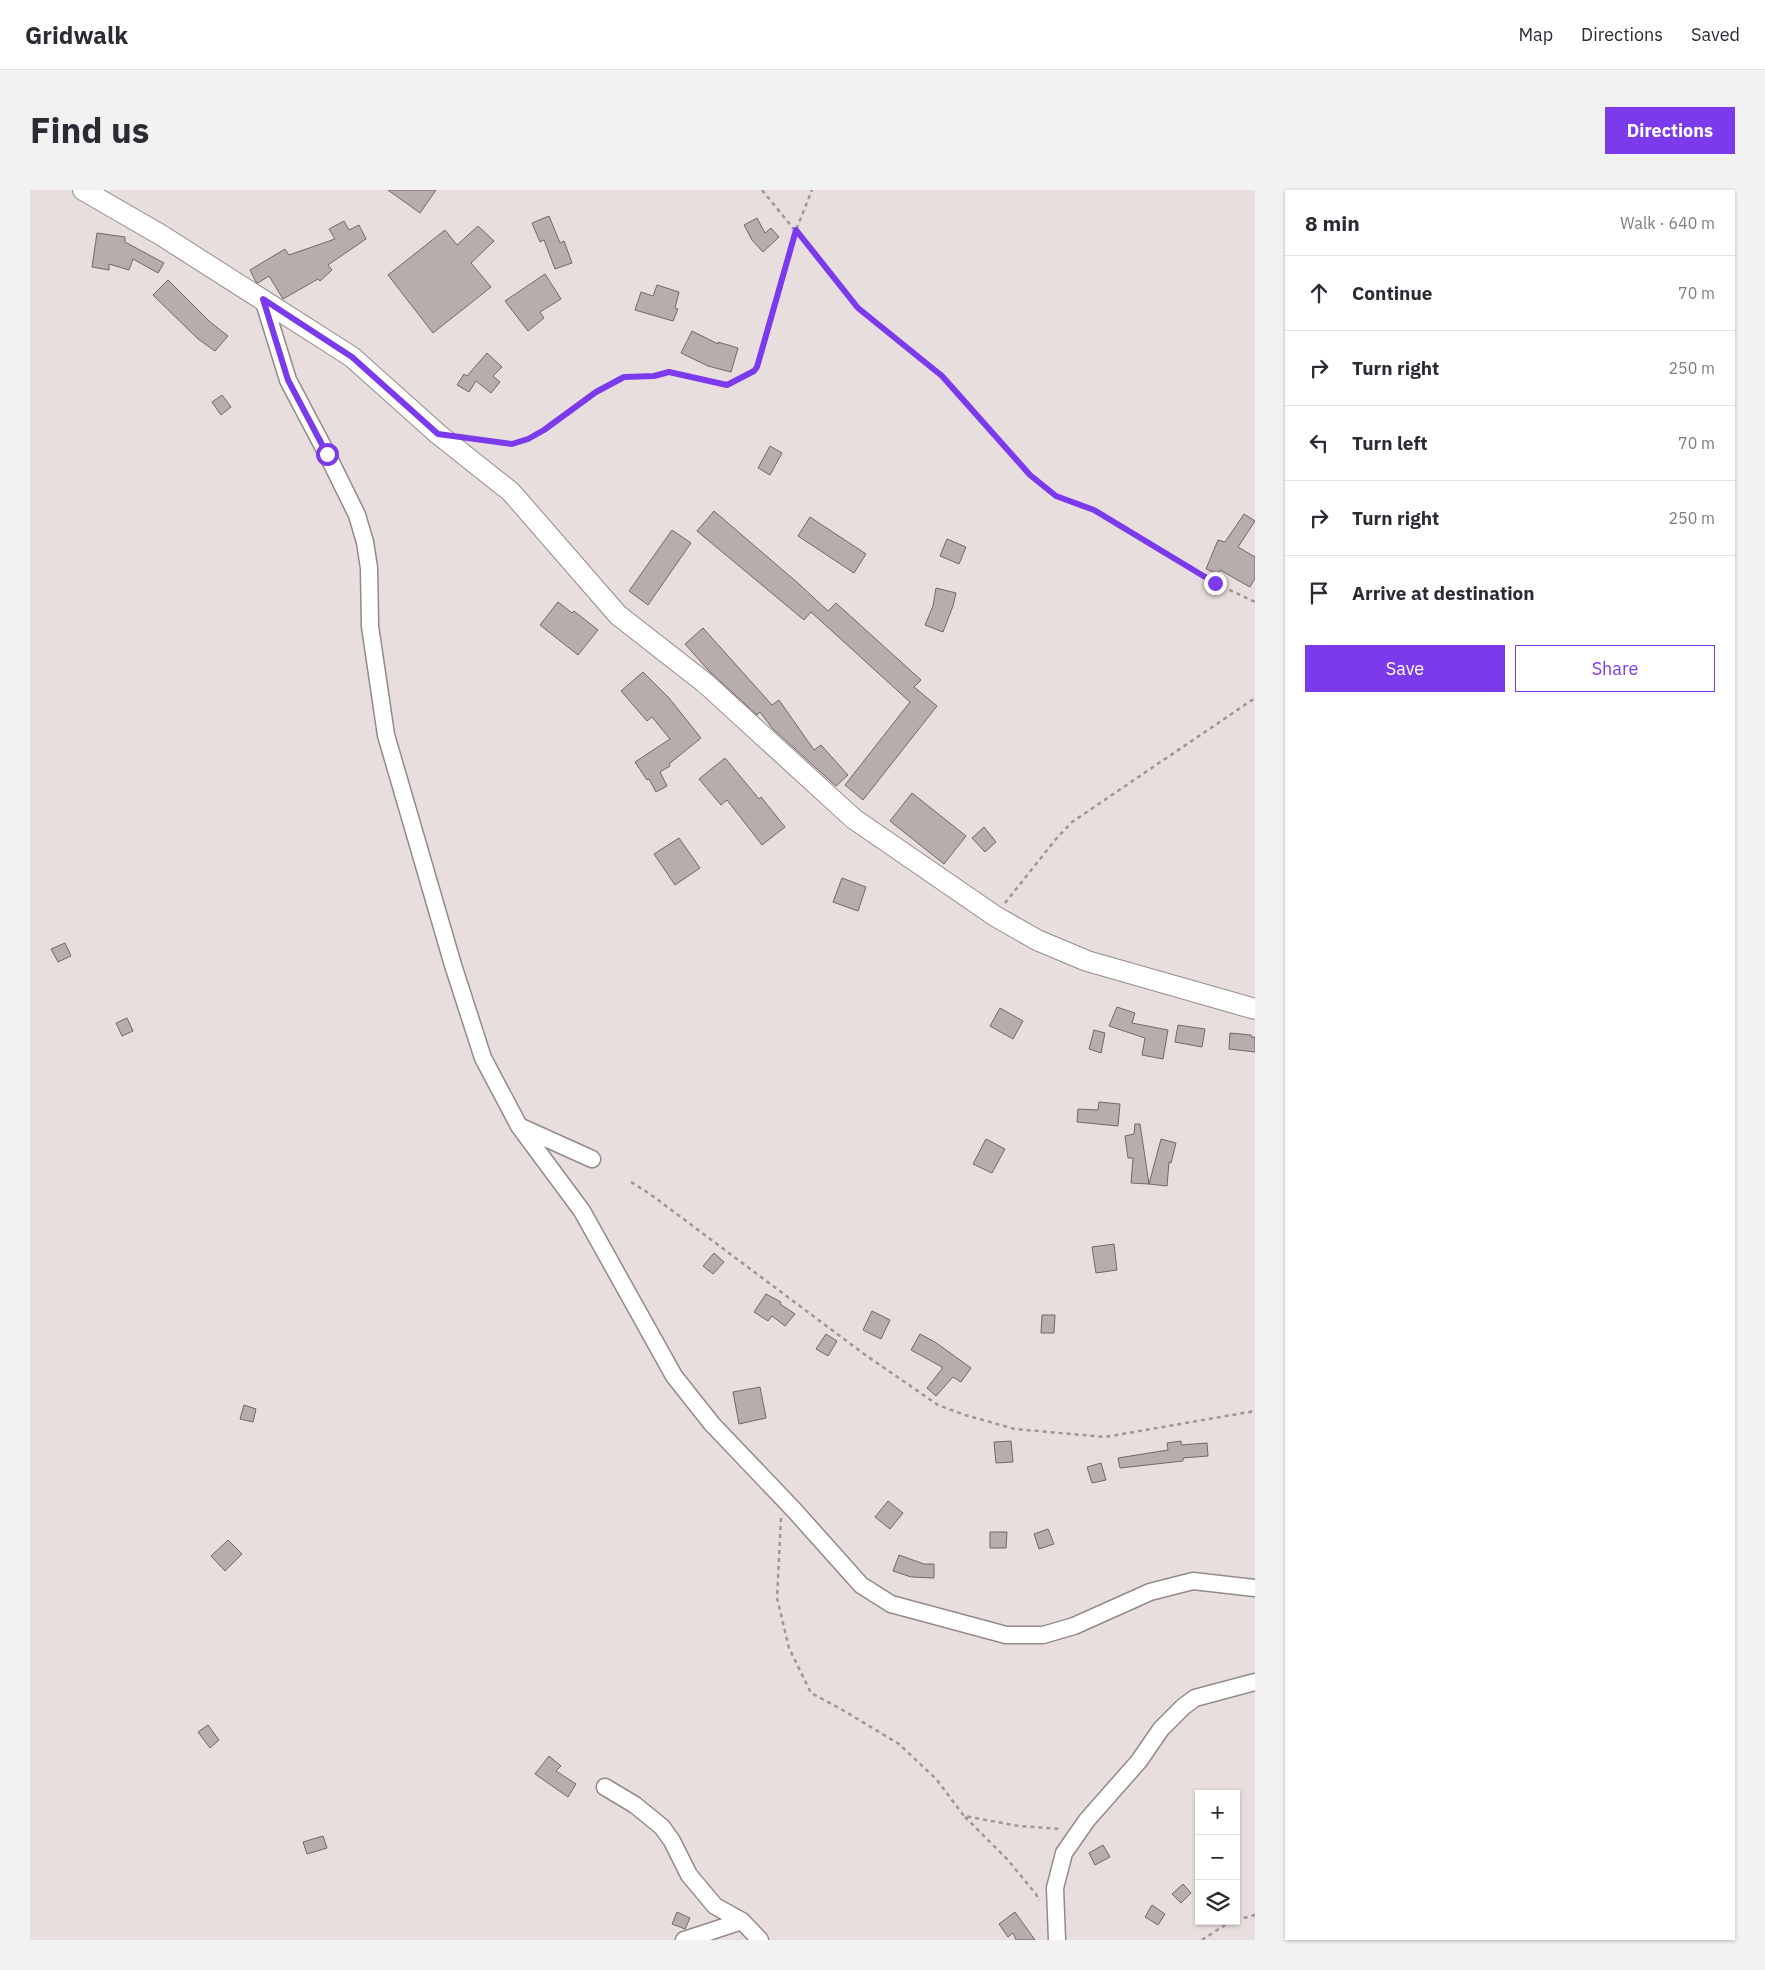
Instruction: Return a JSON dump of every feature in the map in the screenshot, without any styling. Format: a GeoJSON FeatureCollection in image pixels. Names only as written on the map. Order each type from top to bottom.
{"type":"FeatureCollection","features":[{"type":"Feature","properties":{"kind":"street"},"geometry":{"type":"LineString","coordinates":[[83,190],[161,235],[352,357],[438,434],[511,492],[618,615],[705,683],[854,819],[995,916],[1037,940],[1087,960],[1255,1009]]}},
{"type":"Feature","properties":{"kind":"street"},"geometry":{"type":"LineString","coordinates":[[263,299],[288,380],[357,516],[369,568],[370,626],[386,735],[453,965],[483,1058],[519,1126],[582,1211],[674,1376],[712,1424],[782,1497],[861,1586],[891,1604],[1006,1635],[1043,1635],[1074,1626],[1150,1592],[1193,1581],[1255,1588]]}},
{"type":"Feature","properties":{"kind":"street"},"geometry":{"type":"LineString","coordinates":[[519,1126],[592,1159]]}},
{"type":"Feature","properties":{"kind":"street"},"geometry":{"type":"LineString","coordinates":[[1057,1940],[1055,1888],[1064,1854],[1081,1830],[1139,1761],[1161,1729],[1183,1707],[1195,1698],[1255,1682]]}},
{"type":"Feature","properties":{"kind":"street"},"geometry":{"type":"LineString","coordinates":[[605,1787],[634,1805],[662,1827],[690,1874],[716,1906],[742,1921],[760,1940]]}},
{"type":"Feature","properties":{"kind":"street"},"geometry":{"type":"LineString","coordinates":[[684,1940],[742,1921]]}},
{"type":"Feature","properties":{"kind":"path"},"geometry":{"type":"LineString","coordinates":[[762,190],[858,308],[942,376],[1030,475],[1056,496],[1094,510],[1215,583],[1255,602]]}},
{"type":"Feature","properties":{"kind":"path"},"geometry":{"type":"LineString","coordinates":[[466,438],[512,444],[528,439],[544,430],[596,392],[624,377],[654,376],[669,372],[727,385],[754,371],[757,367],[796,230],[812,190]]}},
{"type":"Feature","properties":{"kind":"path"},"geometry":{"type":"LineString","coordinates":[[995,916],[1056,839],[1072,822],[1255,698]]}},
{"type":"Feature","properties":{"kind":"path"},"geometry":{"type":"LineString","coordinates":[[632,1182],[864,1354],[938,1405],[965,1415],[1015,1429],[1105,1437],[1255,1410]]}},
{"type":"Feature","properties":{"kind":"path"},"geometry":{"type":"LineString","coordinates":[[782,1497],[777,1598],[789,1648],[811,1693],[899,1744],[937,1780],[964,1816],[1007,1859],[1036,1894],[1039,1902]]}},
{"type":"Feature","properties":{"kind":"path"},"geometry":{"type":"LineString","coordinates":[[964,1816],[1020,1826],[1081,1830]]}},
{"type":"Feature","properties":{"kind":"path"},"geometry":{"type":"LineString","coordinates":[[1240,1919],[1255,1915]]}},
{"type":"Feature","properties":{"kind":"path"},"geometry":{"type":"LineString","coordinates":[[1202,1940],[1225,1925]]}},
{"type":"Feature","properties":{"kind":"building"},"geometry":{"type":"Polygon","coordinates":[[[388,190],[436,190],[420,213],[388,190]]]}},
{"type":"Feature","properties":{"kind":"building"},"geometry":{"type":"Polygon","coordinates":[[[549,216],[560,243],[564,241],[572,263],[555,269],[544,240],[540,242],[532,223],[549,216]]]}},
{"type":"Feature","properties":{"kind":"building"},"geometry":{"type":"Polygon","coordinates":[[[757,218],[765,233],[771,228],[779,237],[763,252],[752,240],[744,225],[757,218]]]}},
{"type":"Feature","properties":{"kind":"building"},"geometry":{"type":"Polygon","coordinates":[[[344,221],[349,230],[359,225],[366,239],[328,265],[332,270],[320,281],[318,279],[283,299],[269,276],[258,283],[256,282],[250,270],[285,249],[289,255],[335,239],[329,229],[344,221]]]}},
{"type":"Feature","properties":{"kind":"building"},"geometry":{"type":"Polygon","coordinates":[[[478,226],[494,241],[471,263],[491,287],[433,333],[388,275],[445,230],[457,245],[478,226]]]}},
{"type":"Feature","properties":{"kind":"building"},"geometry":{"type":"Polygon","coordinates":[[[97,233],[125,237],[125,242],[164,263],[158,273],[133,259],[129,270],[109,264],[109,270],[92,267],[97,233]]]}},
{"type":"Feature","properties":{"kind":"building"},"geometry":{"type":"Polygon","coordinates":[[[545,274],[561,299],[540,312],[544,318],[528,331],[505,301],[545,274]]]}},
{"type":"Feature","properties":{"kind":"building"},"geometry":{"type":"Polygon","coordinates":[[[168,280],[209,321],[228,336],[215,351],[198,339],[153,295],[168,280]]]}},
{"type":"Feature","properties":{"kind":"building"},"geometry":{"type":"Polygon","coordinates":[[[657,285],[679,292],[675,308],[678,309],[673,321],[635,310],[641,292],[653,296],[657,285]]]}},
{"type":"Feature","properties":{"kind":"building"},"geometry":{"type":"Polygon","coordinates":[[[692,331],[718,344],[718,342],[738,348],[731,372],[708,366],[681,353],[692,331]]]}},
{"type":"Feature","properties":{"kind":"building"},"geometry":{"type":"Polygon","coordinates":[[[487,353],[502,367],[493,376],[500,382],[491,393],[476,381],[469,392],[457,385],[464,374],[467,376],[487,353]]]}},
{"type":"Feature","properties":{"kind":"building"},"geometry":{"type":"Polygon","coordinates":[[[222,395],[231,407],[221,415],[212,402],[222,395]]]}},
{"type":"Feature","properties":{"kind":"building"},"geometry":{"type":"Polygon","coordinates":[[[770,446],[782,453],[770,475],[758,468],[770,446]]]}},
{"type":"Feature","properties":{"kind":"building"},"geometry":{"type":"Polygon","coordinates":[[[714,511],[828,611],[836,603],[921,680],[914,687],[937,706],[863,800],[845,785],[910,702],[811,612],[804,620],[697,531],[714,511]]]}},
{"type":"Feature","properties":{"kind":"building"},"geometry":{"type":"Polygon","coordinates":[[[1244,514],[1255,521],[1238,547],[1255,557],[1255,578],[1250,587],[1220,570],[1218,574],[1206,569],[1218,540],[1225,542],[1244,514]]]}},
{"type":"Feature","properties":{"kind":"building"},"geometry":{"type":"Polygon","coordinates":[[[810,517],[866,554],[854,573],[798,536],[810,517]]]}},
{"type":"Feature","properties":{"kind":"building"},"geometry":{"type":"Polygon","coordinates":[[[672,530],[691,543],[648,605],[629,591],[672,530]]]}},
{"type":"Feature","properties":{"kind":"building"},"geometry":{"type":"Polygon","coordinates":[[[947,539],[966,547],[959,564],[940,556],[947,539]]]}},
{"type":"Feature","properties":{"kind":"building"},"geometry":{"type":"Polygon","coordinates":[[[936,588],[956,593],[943,632],[925,625],[933,606],[936,588]]]}},
{"type":"Feature","properties":{"kind":"building"},"geometry":{"type":"Polygon","coordinates":[[[558,602],[572,613],[574,611],[598,630],[578,655],[540,625],[558,602]]]}},
{"type":"Feature","properties":{"kind":"building"},"geometry":{"type":"Polygon","coordinates":[[[703,628],[772,705],[779,700],[814,750],[821,745],[848,775],[836,786],[772,728],[760,712],[757,715],[709,671],[685,644],[703,628]]]}},
{"type":"Feature","properties":{"kind":"building"},"geometry":{"type":"Polygon","coordinates":[[[643,672],[669,698],[701,738],[669,764],[670,766],[660,772],[667,786],[656,792],[649,779],[647,780],[635,762],[670,739],[652,717],[647,721],[621,691],[643,672]]]}},
{"type":"Feature","properties":{"kind":"building"},"geometry":{"type":"Polygon","coordinates":[[[725,758],[759,799],[761,797],[785,827],[762,845],[727,800],[721,805],[699,779],[725,758]]]}},
{"type":"Feature","properties":{"kind":"building"},"geometry":{"type":"Polygon","coordinates":[[[912,793],[966,836],[944,864],[890,821],[912,793]]]}},
{"type":"Feature","properties":{"kind":"building"},"geometry":{"type":"Polygon","coordinates":[[[984,827],[996,842],[985,852],[972,838],[984,827]]]}},
{"type":"Feature","properties":{"kind":"building"},"geometry":{"type":"Polygon","coordinates":[[[679,838],[700,868],[675,885],[654,854],[679,838]]]}},
{"type":"Feature","properties":{"kind":"building"},"geometry":{"type":"Polygon","coordinates":[[[842,878],[866,887],[858,911],[833,902],[842,878]]]}},
{"type":"Feature","properties":{"kind":"building"},"geometry":{"type":"Polygon","coordinates":[[[65,943],[71,956],[58,962],[51,949],[65,943]]]}},
{"type":"Feature","properties":{"kind":"building"},"geometry":{"type":"Polygon","coordinates":[[[1117,1007],[1135,1013],[1132,1023],[1168,1030],[1163,1059],[1142,1055],[1145,1038],[1109,1026],[1117,1007]]]}},
{"type":"Feature","properties":{"kind":"building"},"geometry":{"type":"Polygon","coordinates":[[[1000,1008],[1023,1021],[1013,1039],[990,1026],[1000,1008]]]}},
{"type":"Feature","properties":{"kind":"building"},"geometry":{"type":"Polygon","coordinates":[[[127,1018],[133,1031],[122,1036],[116,1023],[127,1018]]]}},
{"type":"Feature","properties":{"kind":"building"},"geometry":{"type":"Polygon","coordinates":[[[1178,1025],[1205,1029],[1202,1047],[1175,1042],[1178,1025]]]}},
{"type":"Feature","properties":{"kind":"building"},"geometry":{"type":"Polygon","coordinates":[[[1094,1030],[1105,1033],[1101,1053],[1089,1049],[1094,1030]]]}},
{"type":"Feature","properties":{"kind":"building"},"geometry":{"type":"Polygon","coordinates":[[[1230,1033],[1255,1037],[1255,1052],[1229,1049],[1230,1033]]]}},
{"type":"Feature","properties":{"kind":"building"},"geometry":{"type":"Polygon","coordinates":[[[1099,1102],[1120,1104],[1118,1126],[1077,1122],[1078,1109],[1098,1110],[1099,1102]]]}},
{"type":"Feature","properties":{"kind":"building"},"geometry":{"type":"Polygon","coordinates":[[[1135,1124],[1140,1124],[1149,1184],[1131,1183],[1133,1158],[1128,1158],[1125,1136],[1134,1134],[1135,1124]]]}},
{"type":"Feature","properties":{"kind":"building"},"geometry":{"type":"Polygon","coordinates":[[[986,1139],[1005,1149],[992,1173],[973,1164],[986,1139]]]}},
{"type":"Feature","properties":{"kind":"building"},"geometry":{"type":"Polygon","coordinates":[[[1161,1139],[1176,1143],[1171,1163],[1169,1162],[1167,1186],[1149,1184],[1161,1139]]]}},
{"type":"Feature","properties":{"kind":"building"},"geometry":{"type":"Polygon","coordinates":[[[1114,1244],[1117,1270],[1096,1273],[1092,1247],[1114,1244]]]}},
{"type":"Feature","properties":{"kind":"building"},"geometry":{"type":"Polygon","coordinates":[[[714,1253],[724,1262],[713,1274],[703,1266],[714,1253]]]}},
{"type":"Feature","properties":{"kind":"building"},"geometry":{"type":"Polygon","coordinates":[[[766,1294],[781,1302],[780,1304],[795,1314],[785,1326],[772,1316],[768,1321],[754,1312],[766,1294]]]}},
{"type":"Feature","properties":{"kind":"building"},"geometry":{"type":"Polygon","coordinates":[[[872,1311],[890,1320],[881,1339],[863,1330],[872,1311]]]}},
{"type":"Feature","properties":{"kind":"building"},"geometry":{"type":"Polygon","coordinates":[[[1042,1315],[1055,1315],[1054,1333],[1041,1333],[1042,1315]]]}},
{"type":"Feature","properties":{"kind":"building"},"geometry":{"type":"Polygon","coordinates":[[[826,1334],[837,1341],[828,1356],[816,1349],[826,1334]]]}},
{"type":"Feature","properties":{"kind":"building"},"geometry":{"type":"Polygon","coordinates":[[[920,1334],[935,1342],[971,1368],[961,1382],[953,1377],[936,1396],[927,1388],[942,1367],[911,1350],[920,1334]]]}},
{"type":"Feature","properties":{"kind":"building"},"geometry":{"type":"Polygon","coordinates":[[[760,1387],[766,1418],[739,1424],[733,1392],[760,1387]]]}},
{"type":"Feature","properties":{"kind":"building"},"geometry":{"type":"Polygon","coordinates":[[[244,1405],[256,1409],[253,1422],[240,1419],[244,1405]]]}},
{"type":"Feature","properties":{"kind":"building"},"geometry":{"type":"Polygon","coordinates":[[[1011,1441],[1013,1462],[996,1463],[994,1442],[1011,1441]]]}},
{"type":"Feature","properties":{"kind":"building"},"geometry":{"type":"Polygon","coordinates":[[[1181,1441],[1181,1445],[1207,1443],[1208,1456],[1183,1458],[1183,1461],[1120,1468],[1118,1458],[1168,1450],[1167,1443],[1181,1441]]]}},
{"type":"Feature","properties":{"kind":"building"},"geometry":{"type":"Polygon","coordinates":[[[1101,1463],[1106,1480],[1092,1483],[1087,1467],[1101,1463]]]}},
{"type":"Feature","properties":{"kind":"building"},"geometry":{"type":"Polygon","coordinates":[[[888,1501],[903,1513],[890,1529],[875,1517],[888,1501]]]}},
{"type":"Feature","properties":{"kind":"building"},"geometry":{"type":"Polygon","coordinates":[[[1048,1529],[1054,1544],[1039,1549],[1034,1534],[1048,1529]]]}},
{"type":"Feature","properties":{"kind":"building"},"geometry":{"type":"Polygon","coordinates":[[[990,1532],[1007,1532],[1006,1548],[990,1548],[990,1532]]]}},
{"type":"Feature","properties":{"kind":"building"},"geometry":{"type":"Polygon","coordinates":[[[228,1540],[242,1554],[225,1571],[211,1556],[228,1540]]]}},
{"type":"Feature","properties":{"kind":"building"},"geometry":{"type":"Polygon","coordinates":[[[899,1555],[924,1564],[934,1564],[934,1578],[911,1577],[893,1571],[899,1555]]]}},
{"type":"Feature","properties":{"kind":"building"},"geometry":{"type":"Polygon","coordinates":[[[208,1725],[219,1740],[210,1748],[198,1732],[208,1725]]]}},
{"type":"Feature","properties":{"kind":"building"},"geometry":{"type":"Polygon","coordinates":[[[549,1756],[561,1766],[556,1771],[576,1784],[568,1797],[535,1774],[549,1756]]]}},
{"type":"Feature","properties":{"kind":"building"},"geometry":{"type":"Polygon","coordinates":[[[323,1836],[327,1848],[307,1854],[303,1842],[323,1836]]]}},
{"type":"Feature","properties":{"kind":"building"},"geometry":{"type":"Polygon","coordinates":[[[1103,1845],[1110,1857],[1095,1865],[1089,1853],[1103,1845]]]}},
{"type":"Feature","properties":{"kind":"building"},"geometry":{"type":"Polygon","coordinates":[[[1183,1884],[1191,1893],[1181,1903],[1172,1894],[1183,1884]]]}},
{"type":"Feature","properties":{"kind":"building"},"geometry":{"type":"Polygon","coordinates":[[[1152,1905],[1165,1914],[1158,1925],[1145,1917],[1152,1905]]]}},
{"type":"Feature","properties":{"kind":"building"},"geometry":{"type":"Polygon","coordinates":[[[677,1912],[690,1918],[685,1929],[672,1924],[677,1912]]]}},
{"type":"Feature","properties":{"kind":"building"},"geometry":{"type":"Polygon","coordinates":[[[1015,1912],[1035,1940],[1016,1940],[1013,1933],[1008,1937],[999,1924],[1015,1912]]]}},
{"type":"Feature","properties":{"kind":"route"},"geometry":{"type":"LineString","coordinates":[[327,454],[288,380],[263,299],[352,357],[438,434],[512,444],[528,439],[544,430],[596,392],[624,377],[654,376],[669,372],[727,385],[754,371],[757,367],[796,230],[858,308],[942,376],[1030,475],[1056,496],[1094,510],[1215,583]]}}]}
